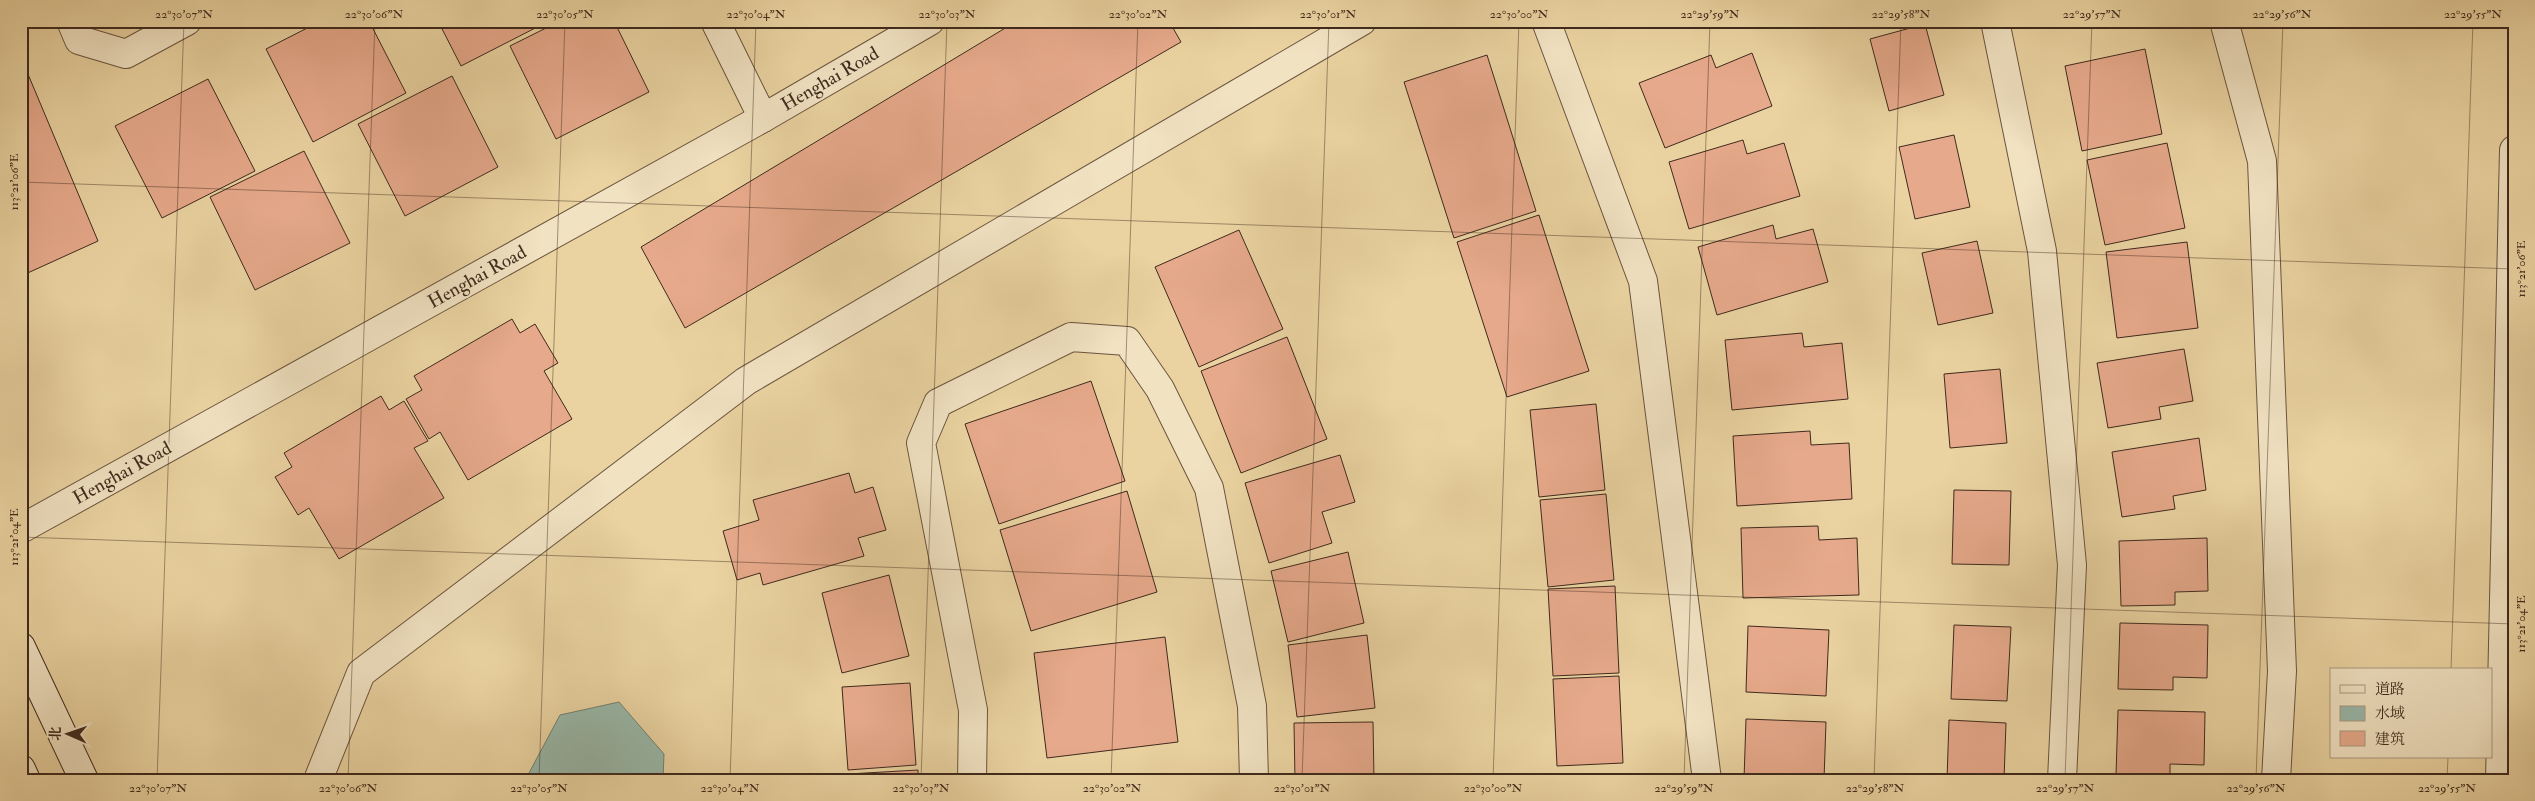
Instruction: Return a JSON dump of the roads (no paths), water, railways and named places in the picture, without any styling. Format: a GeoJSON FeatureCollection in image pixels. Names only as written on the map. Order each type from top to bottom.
{"type":"FeatureCollection","features":[{"type":"Feature","properties":{"kind":"street"},"geometry":{"type":"LineString","coordinates":[[75,31],[126,54],[188,21]]}},
{"type":"Feature","properties":{"kind":"street"},"geometry":{"type":"LineString","coordinates":[[715,21],[763,118]]}},
{"type":"Feature","properties":{"kind":"street","name":"Henghai Road"},"geometry":{"type":"LineString","coordinates":[[21,529],[763,118],[930,21]]}},
{"type":"Feature","properties":{"kind":"street"},"geometry":{"type":"LineString","coordinates":[[318,780],[361,673],[746,382],[1362,21]]}},
{"type":"Feature","properties":{"kind":"street"},"geometry":{"type":"LineString","coordinates":[[1546,21],[1643,281],[1707,780]]}},
{"type":"Feature","properties":{"kind":"street"},"geometry":{"type":"LineString","coordinates":[[1995,21],[2042,251],[2072,565],[2062,780]]}},
{"type":"Feature","properties":{"kind":"street"},"geometry":{"type":"LineString","coordinates":[[2224,21],[2262,161],[2282,671],[2276,780]]}},
{"type":"Feature","properties":{"kind":"street"},"geometry":{"type":"LineString","coordinates":[[2500,780],[2514,150]]}},
{"type":"Feature","properties":{"kind":"street"},"geometry":{"type":"LineString","coordinates":[[972,780],[973,710],[921,443],[938,403],[1071,337],[1127,341],[1160,389],[1209,488],[1252,706],[1254,780]]}},
{"type":"Feature","properties":{"kind":"street"},"geometry":{"type":"LineString","coordinates":[[21,647],[84,780]]}},
{"type":"Feature","properties":{"kind":"street"},"geometry":{"type":"LineString","coordinates":[[21,769],[26,780]]}},
{"type":"Feature","properties":{"kind":"water"},"geometry":{"type":"Polygon","coordinates":[[[619,702],[664,754],[663,780],[532,780],[529,773],[560,715],[619,702]]]}}]}
